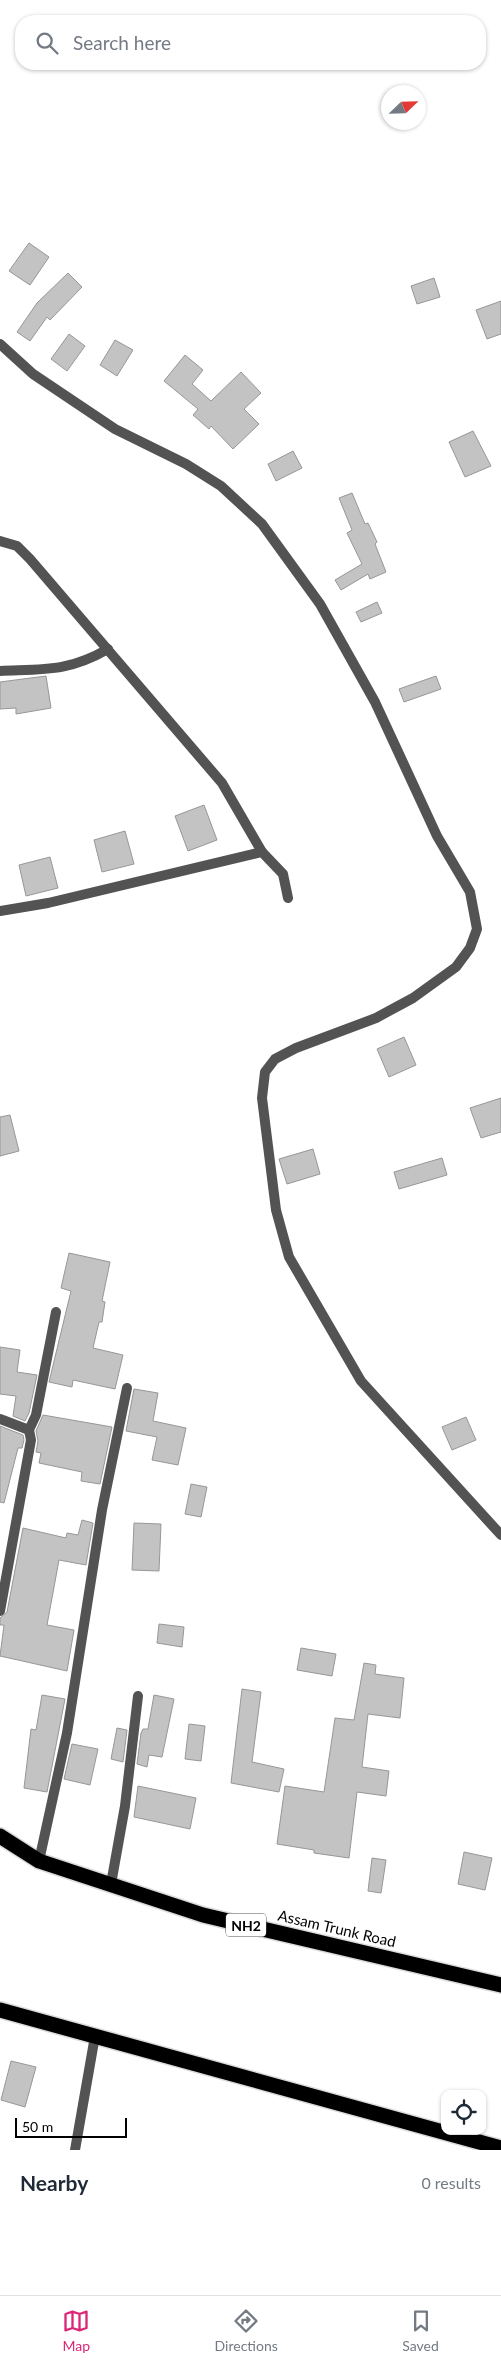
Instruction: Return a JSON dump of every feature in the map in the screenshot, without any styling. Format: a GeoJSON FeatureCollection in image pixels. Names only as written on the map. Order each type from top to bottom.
{"type":"FeatureCollection","features":[{"type":"Feature","properties":{"kind":"highway","name":"Assam Trunk Road"},"geometry":{"type":"LineString","coordinates":[[0,1836],[39,1860],[203,1915],[501,1984]]}},
{"type":"Feature","properties":{"kind":"highway"},"geometry":{"type":"LineString","coordinates":[[0,2010],[501,2148]]}},
{"type":"Feature","properties":{"kind":"street"},"geometry":{"type":"LineString","coordinates":[[0,344],[34,374],[115,429],[186,464],[221,486],[262,524],[320,604],[375,702],[437,836],[470,892],[477,930],[470,948],[456,967],[413,998],[376,1018],[296,1048],[275,1059],[265,1072],[262,1098],[276,1210],[289,1257],[361,1381],[501,1535]]}},
{"type":"Feature","properties":{"kind":"street"},"geometry":{"type":"LineString","coordinates":[[0,541],[17,546],[24,552],[222,783],[262,852],[283,874],[288,898]]}},
{"type":"Feature","properties":{"kind":"street"},"geometry":{"type":"LineString","coordinates":[[0,672],[65,668],[90,660],[108,649]]}},
{"type":"Feature","properties":{"kind":"street"},"geometry":{"type":"LineString","coordinates":[[0,911],[48,903],[262,852]]}},
{"type":"Feature","properties":{"kind":"street"},"geometry":{"type":"LineString","coordinates":[[0,1610],[31,1440],[29,1430],[36,1415],[56,1312]]}},
{"type":"Feature","properties":{"kind":"street"},"geometry":{"type":"LineString","coordinates":[[39,1860],[67,1733],[102,1510],[127,1388]]}},
{"type":"Feature","properties":{"kind":"street"},"geometry":{"type":"LineString","coordinates":[[0,1419],[29,1430]]}},
{"type":"Feature","properties":{"kind":"street"},"geometry":{"type":"LineString","coordinates":[[111,1884],[125,1806],[138,1696]]}},
{"type":"Feature","properties":{"kind":"street"},"geometry":{"type":"LineString","coordinates":[[75,2150],[95,2036]]}},
{"type":"Feature","properties":{"kind":"building"},"geometry":{"type":"Polygon","coordinates":[[[29,243],[49,257],[30,285],[9,271],[29,243]]]}},
{"type":"Feature","properties":{"kind":"building"},"geometry":{"type":"Polygon","coordinates":[[[68,273],[82,287],[50,320],[47,317],[30,341],[17,332],[37,303],[68,273]]]}},
{"type":"Feature","properties":{"kind":"building"},"geometry":{"type":"Polygon","coordinates":[[[434,278],[440,297],[417,304],[411,286],[434,278]]]}},
{"type":"Feature","properties":{"kind":"building"},"geometry":{"type":"Polygon","coordinates":[[[501,301],[501,334],[487,339],[476,310],[501,301]]]}},
{"type":"Feature","properties":{"kind":"building"},"geometry":{"type":"Polygon","coordinates":[[[69,334],[85,346],[67,371],[51,359],[69,334]]]}},
{"type":"Feature","properties":{"kind":"building"},"geometry":{"type":"Polygon","coordinates":[[[115,340],[133,350],[117,376],[100,365],[115,340]]]}},
{"type":"Feature","properties":{"kind":"building"},"geometry":{"type":"Polygon","coordinates":[[[185,355],[203,370],[192,384],[211,401],[241,372],[261,393],[244,409],[259,424],[233,449],[211,426],[209,429],[193,415],[198,409],[164,381],[185,355]]]}},
{"type":"Feature","properties":{"kind":"building"},"geometry":{"type":"Polygon","coordinates":[[[473,431],[491,466],[465,477],[449,442],[473,431]]]}},
{"type":"Feature","properties":{"kind":"building"},"geometry":{"type":"Polygon","coordinates":[[[293,451],[302,468],[276,481],[268,464],[293,451]]]}},
{"type":"Feature","properties":{"kind":"building"},"geometry":{"type":"Polygon","coordinates":[[[352,493],[365,524],[368,523],[377,542],[375,544],[386,572],[370,579],[368,574],[341,590],[335,580],[362,564],[347,533],[352,530],[339,498],[352,493]]]}},
{"type":"Feature","properties":{"kind":"building"},"geometry":{"type":"Polygon","coordinates":[[[377,602],[382,613],[361,622],[356,612],[377,602]]]}},
{"type":"Feature","properties":{"kind":"building"},"geometry":{"type":"Polygon","coordinates":[[[46,676],[51,708],[16,714],[16,708],[0,709],[0,682],[46,676]]]}},
{"type":"Feature","properties":{"kind":"building"},"geometry":{"type":"Polygon","coordinates":[[[436,676],[441,689],[404,702],[399,689],[436,676]]]}},
{"type":"Feature","properties":{"kind":"building"},"geometry":{"type":"Polygon","coordinates":[[[204,805],[217,840],[188,851],[175,816],[204,805]]]}},
{"type":"Feature","properties":{"kind":"building"},"geometry":{"type":"Polygon","coordinates":[[[125,831],[134,864],[102,872],[94,840],[125,831]]]}},
{"type":"Feature","properties":{"kind":"building"},"geometry":{"type":"Polygon","coordinates":[[[50,857],[58,888],[26,896],[19,865],[50,857]]]}},
{"type":"Feature","properties":{"kind":"building"},"geometry":{"type":"Polygon","coordinates":[[[404,1037],[416,1065],[389,1077],[377,1049],[404,1037]]]}},
{"type":"Feature","properties":{"kind":"building"},"geometry":{"type":"Polygon","coordinates":[[[501,1098],[501,1132],[481,1138],[470,1108],[501,1098]]]}},
{"type":"Feature","properties":{"kind":"building"},"geometry":{"type":"Polygon","coordinates":[[[10,1115],[19,1151],[0,1156],[0,1117],[10,1115]]]}},
{"type":"Feature","properties":{"kind":"building"},"geometry":{"type":"Polygon","coordinates":[[[313,1149],[320,1174],[287,1184],[279,1159],[313,1149]]]}},
{"type":"Feature","properties":{"kind":"building"},"geometry":{"type":"Polygon","coordinates":[[[442,1158],[447,1175],[399,1189],[394,1172],[442,1158]]]}},
{"type":"Feature","properties":{"kind":"building"},"geometry":{"type":"Polygon","coordinates":[[[69,1253],[110,1262],[102,1301],[105,1302],[102,1322],[99,1322],[93,1348],[123,1355],[115,1389],[73,1380],[72,1387],[49,1382],[71,1291],[61,1288],[69,1253]]]}},
{"type":"Feature","properties":{"kind":"building"},"geometry":{"type":"Polygon","coordinates":[[[0,1347],[20,1350],[17,1372],[37,1375],[29,1413],[25,1421],[13,1416],[16,1396],[0,1394],[0,1347]]]}},
{"type":"Feature","properties":{"kind":"building"},"geometry":{"type":"Polygon","coordinates":[[[134,1389],[158,1393],[153,1421],[186,1428],[178,1465],[152,1460],[157,1437],[126,1431],[134,1389]]]}},
{"type":"Feature","properties":{"kind":"building"},"geometry":{"type":"Polygon","coordinates":[[[43,1415],[112,1427],[100,1484],[81,1481],[82,1472],[39,1463],[41,1453],[36,1452],[38,1441],[36,1431],[43,1415]]]}},
{"type":"Feature","properties":{"kind":"building"},"geometry":{"type":"Polygon","coordinates":[[[466,1417],[476,1440],[452,1450],[442,1427],[466,1417]]]}},
{"type":"Feature","properties":{"kind":"building"},"geometry":{"type":"Polygon","coordinates":[[[0,1426],[23,1435],[24,1440],[22,1448],[18,1448],[4,1503],[0,1502],[0,1426]]]}},
{"type":"Feature","properties":{"kind":"building"},"geometry":{"type":"Polygon","coordinates":[[[191,1484],[207,1487],[201,1517],[185,1514],[191,1484]]]}},
{"type":"Feature","properties":{"kind":"building"},"geometry":{"type":"Polygon","coordinates":[[[82,1520],[93,1523],[86,1565],[59,1560],[47,1625],[74,1630],[67,1671],[0,1656],[4,1625],[0,1625],[0,1618],[7,1612],[23,1528],[66,1538],[67,1533],[78,1535],[82,1520]]]}},
{"type":"Feature","properties":{"kind":"building"},"geometry":{"type":"Polygon","coordinates":[[[134,1523],[161,1524],[159,1571],[132,1570],[134,1523]]]}},
{"type":"Feature","properties":{"kind":"building"},"geometry":{"type":"Polygon","coordinates":[[[159,1624],[184,1627],[182,1647],[157,1643],[159,1624]]]}},
{"type":"Feature","properties":{"kind":"building"},"geometry":{"type":"Polygon","coordinates":[[[301,1648],[336,1654],[332,1676],[297,1670],[301,1648]]]}},
{"type":"Feature","properties":{"kind":"building"},"geometry":{"type":"Polygon","coordinates":[[[364,1663],[376,1665],[375,1674],[404,1678],[400,1718],[368,1714],[362,1767],[389,1771],[386,1796],[357,1792],[349,1858],[314,1853],[314,1850],[277,1844],[285,1786],[324,1792],[335,1718],[354,1720],[364,1663]]]}},
{"type":"Feature","properties":{"kind":"building"},"geometry":{"type":"Polygon","coordinates":[[[242,1689],[261,1692],[252,1762],[284,1769],[279,1792],[231,1783],[242,1689]]]}},
{"type":"Feature","properties":{"kind":"building"},"geometry":{"type":"Polygon","coordinates":[[[42,1695],[65,1699],[47,1792],[24,1788],[31,1729],[36,1730],[42,1695]]]}},
{"type":"Feature","properties":{"kind":"building"},"geometry":{"type":"Polygon","coordinates":[[[154,1695],[174,1699],[162,1757],[149,1755],[147,1767],[137,1764],[141,1733],[143,1729],[148,1729],[154,1695]]]}},
{"type":"Feature","properties":{"kind":"building"},"geometry":{"type":"Polygon","coordinates":[[[189,1724],[205,1726],[201,1761],[185,1759],[189,1724]]]}},
{"type":"Feature","properties":{"kind":"building"},"geometry":{"type":"Polygon","coordinates":[[[117,1728],[127,1730],[123,1762],[111,1759],[117,1728]]]}},
{"type":"Feature","properties":{"kind":"building"},"geometry":{"type":"Polygon","coordinates":[[[72,1744],[98,1749],[90,1785],[64,1779],[72,1744]]]}},
{"type":"Feature","properties":{"kind":"building"},"geometry":{"type":"Polygon","coordinates":[[[138,1786],[196,1798],[190,1829],[134,1817],[138,1786]]]}},
{"type":"Feature","properties":{"kind":"building"},"geometry":{"type":"Polygon","coordinates":[[[464,1852],[492,1858],[485,1890],[458,1884],[464,1852]]]}},
{"type":"Feature","properties":{"kind":"building"},"geometry":{"type":"Polygon","coordinates":[[[372,1858],[386,1860],[381,1893],[368,1891],[372,1858]]]}},
{"type":"Feature","properties":{"kind":"building"},"geometry":{"type":"Polygon","coordinates":[[[11,2061],[36,2067],[25,2107],[1,2100],[11,2061]]]}}]}
